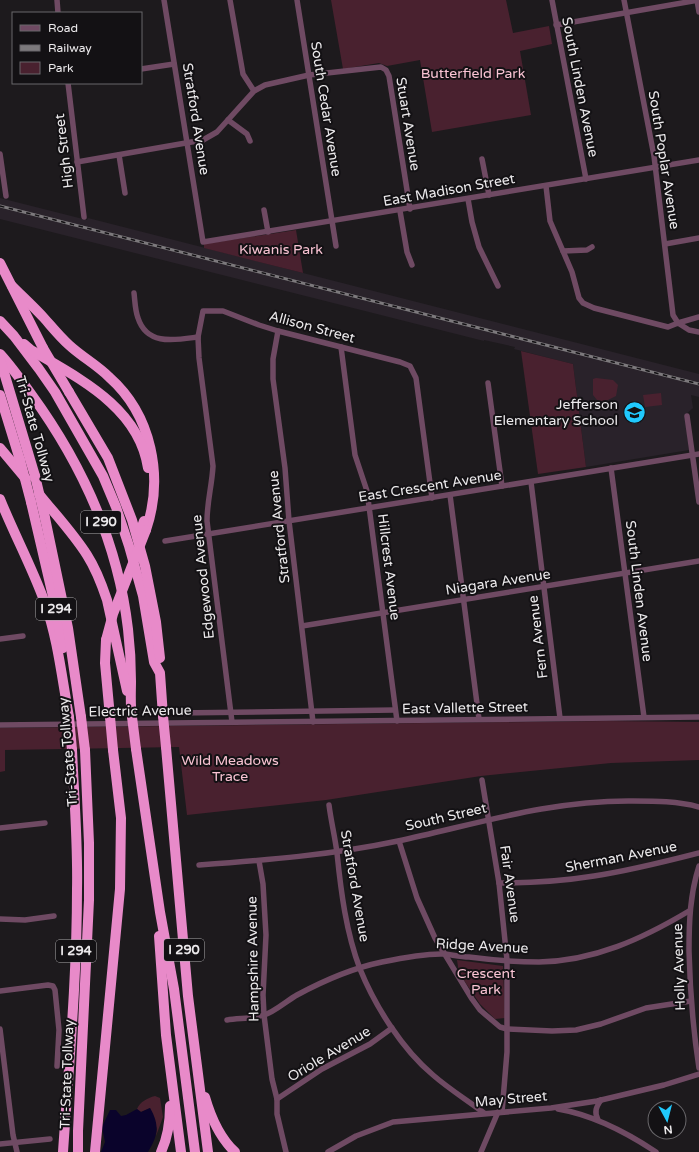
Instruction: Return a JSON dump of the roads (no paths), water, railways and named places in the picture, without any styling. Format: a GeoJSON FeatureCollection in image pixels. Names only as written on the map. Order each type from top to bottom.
{"type":"FeatureCollection","features":[{"type":"Feature","properties":{"kind":"highway"},"geometry":{"type":"LineString","coordinates":[[0,263],[43,348],[108,458],[132,520],[146,566],[156,622],[160,674]]}},
{"type":"Feature","properties":{"kind":"highway"},"geometry":{"type":"LineString","coordinates":[[12,286],[69,345],[109,377],[129,399],[144,426],[149,442],[154,472],[152,506],[127,570],[126,580],[113,614],[106,640],[105,664],[121,818],[120,889],[95,1152]]}},
{"type":"Feature","properties":{"kind":"highway","name":"I 290"},"geometry":{"type":"LineString","coordinates":[[0,321],[14,336],[55,392],[103,476],[116,507],[143,596],[154,662],[160,674],[188,996],[208,1152]]}},
{"type":"Feature","properties":{"kind":"highway"},"geometry":{"type":"LineString","coordinates":[[14,336],[31,350],[92,386],[112,403],[129,422],[142,446],[148,467],[150,488],[145,526]]}},
{"type":"Feature","properties":{"kind":"highway","name":"I 290"},"geometry":{"type":"LineString","coordinates":[[0,354],[56,429],[70,453],[84,481],[108,539],[116,569],[128,629],[131,662],[131,715],[160,912],[174,989],[195,1152]]}},
{"type":"Feature","properties":{"kind":"highway","name":"Tri-State Tollway"},"geometry":{"type":"LineString","coordinates":[[0,359],[35,476],[45,518],[68,628],[85,750],[89,843],[89,900],[78,1152]]}},
{"type":"Feature","properties":{"kind":"highway","name":"Tri-State Tollway"},"geometry":{"type":"LineString","coordinates":[[0,395],[31,502],[59,622],[64,655],[68,717],[72,750],[77,841],[77,914],[74,1001],[63,1152]]}},
{"type":"Feature","properties":{"kind":"highway"},"geometry":{"type":"LineString","coordinates":[[0,448],[69,530],[90,561],[103,587],[108,600],[131,715]]}},
{"type":"Feature","properties":{"kind":"highway"},"geometry":{"type":"LineString","coordinates":[[0,498],[45,604],[54,635],[68,717]]}},
{"type":"Feature","properties":{"kind":"highway"},"geometry":{"type":"LineString","coordinates":[[160,912],[158,934],[166,1035],[181,1152]]}},
{"type":"Feature","properties":{"kind":"highway"},"geometry":{"type":"LineString","coordinates":[[161,1152],[167,1136],[170,1118],[163,1046],[166,1035]]}},
{"type":"Feature","properties":{"kind":"highway"},"geometry":{"type":"LineString","coordinates":[[196,1054],[207,1103],[217,1129],[223,1139],[235,1152]]}},
{"type":"Feature","properties":{"kind":"street"},"geometry":{"type":"LineString","coordinates":[[57,0],[58,12]]}},
{"type":"Feature","properties":{"kind":"street","name":"Stratford Avenue"},"geometry":{"type":"LineString","coordinates":[[164,0],[203,242]]}},
{"type":"Feature","properties":{"kind":"street"},"geometry":{"type":"LineString","coordinates":[[230,0],[243,74],[254,91]]}},
{"type":"Feature","properties":{"kind":"street","name":"South Cedar Avenue"},"geometry":{"type":"LineString","coordinates":[[297,0],[336,246]]}},
{"type":"Feature","properties":{"kind":"street","name":"South Linden Avenue"},"geometry":{"type":"LineString","coordinates":[[552,0],[586,179]]}},
{"type":"Feature","properties":{"kind":"street","name":"South Poplar Avenue"},"geometry":{"type":"LineString","coordinates":[[624,0],[654,156],[673,315],[678,323]]}},
{"type":"Feature","properties":{"kind":"street"},"geometry":{"type":"LineString","coordinates":[[556,25],[697,0],[699,12]]}},
{"type":"Feature","properties":{"kind":"street"},"geometry":{"type":"LineString","coordinates":[[142,69],[174,64]]}},
{"type":"Feature","properties":{"kind":"street","name":"Stuart Avenue"},"geometry":{"type":"LineString","coordinates":[[309,75],[343,72],[377,66],[384,68],[388,76],[410,209]]}},
{"type":"Feature","properties":{"kind":"street"},"geometry":{"type":"LineString","coordinates":[[77,162],[187,144],[209,138],[217,132],[254,91],[270,83],[309,75]]}},
{"type":"Feature","properties":{"kind":"street","name":"High Street"},"geometry":{"type":"LineString","coordinates":[[68,84],[84,217]]}},
{"type":"Feature","properties":{"kind":"street"},"geometry":{"type":"LineString","coordinates":[[228,120],[247,134],[250,141]]}},
{"type":"Feature","properties":{"kind":"street"},"geometry":{"type":"LineString","coordinates":[[0,154],[6,196]]}},
{"type":"Feature","properties":{"kind":"street"},"geometry":{"type":"LineString","coordinates":[[119,155],[125,193]]}},
{"type":"Feature","properties":{"kind":"street"},"geometry":{"type":"LineString","coordinates":[[482,159],[489,195]]}},
{"type":"Feature","properties":{"kind":"street","name":"East Madison Street"},"geometry":{"type":"LineString","coordinates":[[203,242],[332,222],[699,160]]}},
{"type":"Feature","properties":{"kind":"street"},"geometry":{"type":"LineString","coordinates":[[546,186],[549,219],[572,272],[579,298],[583,303],[588,306],[668,327],[699,317]]}},
{"type":"Feature","properties":{"kind":"street"},"geometry":{"type":"LineString","coordinates":[[468,199],[472,222],[479,246],[498,286]]}},
{"type":"Feature","properties":{"kind":"street"},"geometry":{"type":"LineString","coordinates":[[264,210],[268,232]]}},
{"type":"Feature","properties":{"kind":"street"},"geometry":{"type":"LineString","coordinates":[[400,210],[407,252],[412,265]]}},
{"type":"Feature","properties":{"kind":"street"},"geometry":{"type":"LineString","coordinates":[[664,244],[699,238]]}},
{"type":"Feature","properties":{"kind":"street"},"geometry":{"type":"LineString","coordinates":[[563,251],[587,250],[592,247]]}},
{"type":"Feature","properties":{"kind":"street"},"geometry":{"type":"LineString","coordinates":[[134,293],[138,320],[149,334],[166,340],[198,337]]}},
{"type":"Feature","properties":{"kind":"street","name":"Edgewood Avenue"},"geometry":{"type":"LineString","coordinates":[[203,311],[198,337],[199,358],[213,466],[207,511],[208,534],[232,722]]}},
{"type":"Feature","properties":{"kind":"street","name":"Allison Street"},"geometry":{"type":"LineString","coordinates":[[203,311],[223,311],[278,331],[400,362],[410,366],[416,378],[432,498]]}},
{"type":"Feature","properties":{"kind":"street"},"geometry":{"type":"LineString","coordinates":[[678,323],[689,330],[699,332]]}},
{"type":"Feature","properties":{"kind":"street","name":"Stratford Avenue"},"geometry":{"type":"LineString","coordinates":[[278,331],[274,348],[273,375],[285,468],[289,521],[313,722]]}},
{"type":"Feature","properties":{"kind":"street","name":"Hillcrest Avenue"},"geometry":{"type":"LineString","coordinates":[[341,347],[355,455],[367,491],[397,721]]}},
{"type":"Feature","properties":{"kind":"street"},"geometry":{"type":"LineString","coordinates":[[488,383],[502,486]]}},
{"type":"Feature","properties":{"kind":"street"},"geometry":{"type":"LineString","coordinates":[[687,416],[696,455],[699,502]]}},
{"type":"Feature","properties":{"kind":"street","name":"East Crescent Avenue"},"geometry":{"type":"LineString","coordinates":[[165,541],[696,455]]}},
{"type":"Feature","properties":{"kind":"street","name":"South Linden Avenue"},"geometry":{"type":"LineString","coordinates":[[611,468],[644,717]]}},
{"type":"Feature","properties":{"kind":"street","name":"Fern Avenue"},"geometry":{"type":"LineString","coordinates":[[531,482],[560,718]]}},
{"type":"Feature","properties":{"kind":"street"},"geometry":{"type":"LineString","coordinates":[[450,495],[479,719]]}},
{"type":"Feature","properties":{"kind":"street","name":"Niagara Avenue"},"geometry":{"type":"LineString","coordinates":[[302,626],[699,560]]}},
{"type":"Feature","properties":{"kind":"street"},"geometry":{"type":"LineString","coordinates":[[0,639],[23,636]]}},
{"type":"Feature","properties":{"kind":"street","name":"East Vallette Street"},"geometry":{"type":"LineString","coordinates":[[176,713],[395,710]]}},
{"type":"Feature","properties":{"kind":"street","name":"East Vallette Street"},"geometry":{"type":"LineString","coordinates":[[232,722],[699,716]]}},
{"type":"Feature","properties":{"kind":"street","name":"Electric Avenue"},"geometry":{"type":"LineString","coordinates":[[0,725],[232,722]]}},
{"type":"Feature","properties":{"kind":"street","name":"Fair Avenue"},"geometry":{"type":"LineString","coordinates":[[481,1152],[500,1112],[506,1068],[507,1029],[507,960],[499,883],[482,780]]}},
{"type":"Feature","properties":{"kind":"street","name":"South Street"},"geometry":{"type":"LineString","coordinates":[[199,865],[259,861],[336,852],[399,840],[548,807],[595,802],[650,801],[699,807]]}},
{"type":"Feature","properties":{"kind":"street","name":"Stratford Avenue"},"geometry":{"type":"LineString","coordinates":[[329,806],[344,904],[360,968],[372,994],[392,1028],[433,1075],[484,1113]]}},
{"type":"Feature","properties":{"kind":"street"},"geometry":{"type":"LineString","coordinates":[[0,828],[45,823]]}},
{"type":"Feature","properties":{"kind":"street"},"geometry":{"type":"LineString","coordinates":[[399,840],[417,898],[444,954],[480,1010],[500,1027],[507,1029],[552,1031],[576,1030],[602,1024],[646,1008],[691,1001]]}},
{"type":"Feature","properties":{"kind":"street","name":"Sherman Avenue"},"geometry":{"type":"LineString","coordinates":[[499,883],[551,881],[593,877],[699,853]]}},
{"type":"Feature","properties":{"kind":"street","name":"Hampshire Avenue"},"geometry":{"type":"LineString","coordinates":[[259,861],[265,905],[266,935],[264,1015],[272,1079],[277,1099],[277,1114],[286,1152]]}},
{"type":"Feature","properties":{"kind":"street","name":"Holly Avenue"},"geometry":{"type":"LineString","coordinates":[[699,866],[689,911],[689,966],[691,1001],[699,1068]]}},
{"type":"Feature","properties":{"kind":"street","name":"Ridge Avenue"},"geometry":{"type":"LineString","coordinates":[[227,1020],[264,1015],[299,994],[318,985],[373,964],[401,958],[444,954],[507,960],[553,961],[595,954],[636,940],[689,911]]}},
{"type":"Feature","properties":{"kind":"street"},"geometry":{"type":"LineString","coordinates":[[0,919],[25,920],[54,916]]}},
{"type":"Feature","properties":{"kind":"street"},"geometry":{"type":"LineString","coordinates":[[0,991],[48,985],[53,986],[59,1030],[57,1066]]}},
{"type":"Feature","properties":{"kind":"street","name":"Oriole Avenue"},"geometry":{"type":"LineString","coordinates":[[277,1099],[322,1069],[370,1044],[392,1028]]}},
{"type":"Feature","properties":{"kind":"street"},"geometry":{"type":"LineString","coordinates":[[0,1030],[16,1152]]}},
{"type":"Feature","properties":{"kind":"street","name":"May Street"},"geometry":{"type":"LineString","coordinates":[[328,1152],[356,1136],[393,1122],[552,1108],[601,1100],[664,1085],[699,1074]]}},
{"type":"Feature","properties":{"kind":"street"},"geometry":{"type":"LineString","coordinates":[[598,1120],[596,1116],[596,1107],[601,1100]]}},
{"type":"Feature","properties":{"kind":"street"},"geometry":{"type":"LineString","coordinates":[[552,1108],[567,1110],[598,1120],[653,1151]]}},
{"type":"Feature","properties":{"kind":"street"},"geometry":{"type":"LineString","coordinates":[[0,1144],[50,1139]]}},
{"type":"Feature","properties":{"kind":"railway"},"geometry":{"type":"LineString","coordinates":[[0,206],[699,384]]}},
{"type":"Feature","properties":{"kind":"place","name":"Jefferson Elementary School"},"geometry":{"type":"Point","coordinates":[634,412]}},
{"type":"Feature","properties":{"kind":"park label","name":"Butterfield Park"},"geometry":{"type":"Point","coordinates":[473,73]}},
{"type":"Feature","properties":{"kind":"park label","name":"Kiwanis Park"},"geometry":{"type":"Point","coordinates":[281,249]}},
{"type":"Feature","properties":{"kind":"park label","name":"Wild Meadows Trace"},"geometry":{"type":"Point","coordinates":[230,768]}},
{"type":"Feature","properties":{"kind":"park label","name":"Crescent Park"},"geometry":{"type":"Point","coordinates":[486,982]}}]}
